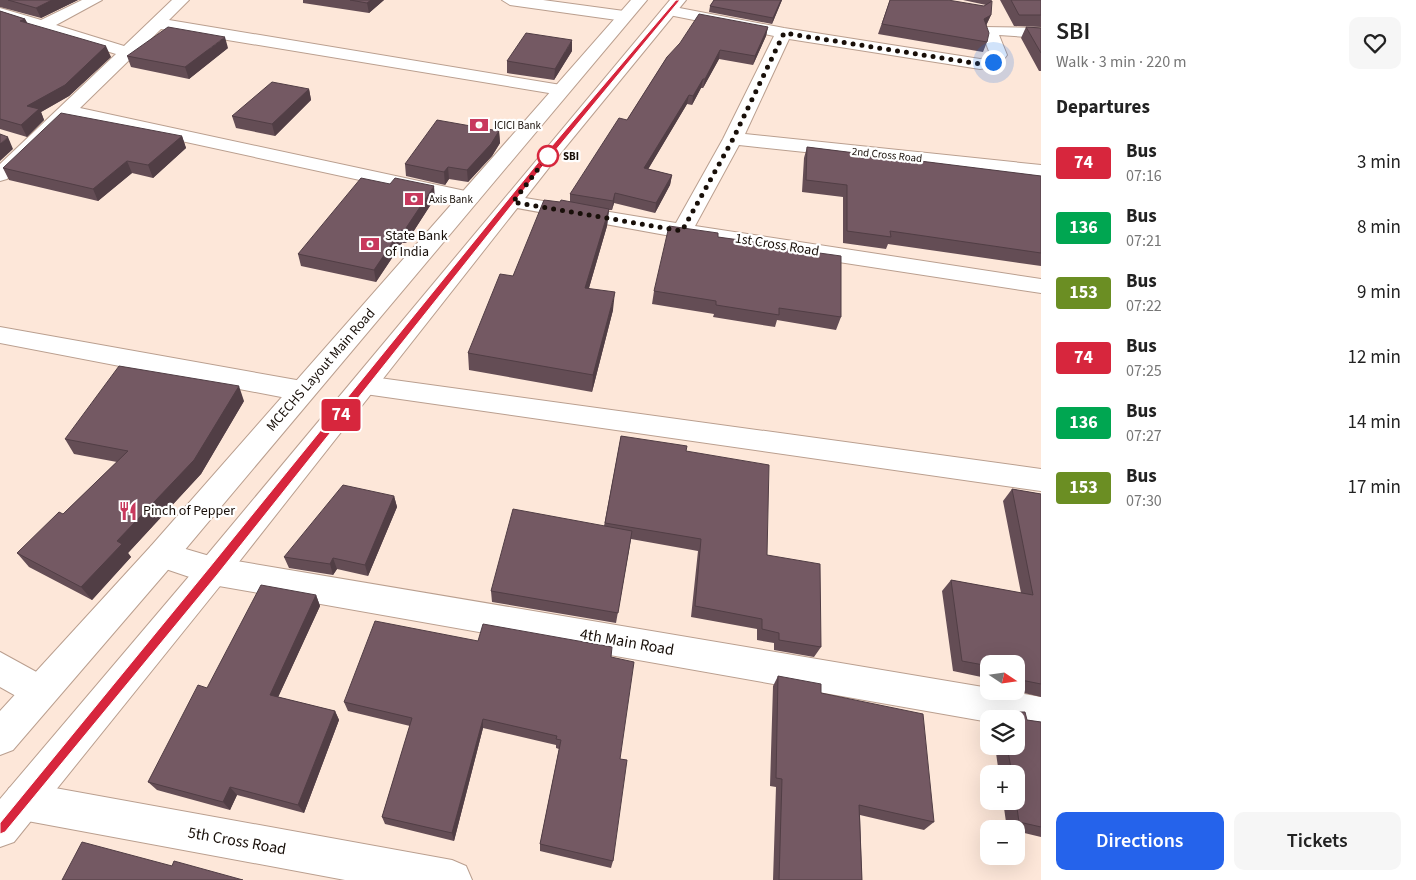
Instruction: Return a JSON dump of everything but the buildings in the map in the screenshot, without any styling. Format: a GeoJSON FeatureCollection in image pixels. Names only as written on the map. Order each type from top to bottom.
{"type":"FeatureCollection","features":[{"type":"Feature","properties":{"kind":"street"},"geometry":{"type":"LineString","coordinates":[[42,26],[94,0]]}},
{"type":"Feature","properties":{"kind":"street"},"geometry":{"type":"LineString","coordinates":[[0,175],[181,0]]}},
{"type":"Feature","properties":{"kind":"street"},"geometry":{"type":"LineString","coordinates":[[510,0],[632,8]]}},
{"type":"Feature","properties":{"kind":"street"},"geometry":{"type":"LineString","coordinates":[[11,814],[213,571],[513,202],[548,156],[673,6],[784,33],[980,64],[993,62],[999,55],[986,23],[1041,34]]}},
{"type":"Feature","properties":{"kind":"street","name":"MCECHS Layout Main Road"},"geometry":{"type":"LineString","coordinates":[[0,737],[162,555],[632,8]]}},
{"type":"Feature","properties":{"kind":"street"},"geometry":{"type":"LineString","coordinates":[[0,13],[127,52]]}},
{"type":"Feature","properties":{"kind":"street"},"geometry":{"type":"LineString","coordinates":[[156,24],[561,90]]}},
{"type":"Feature","properties":{"kind":"street"},"geometry":{"type":"LineString","coordinates":[[682,231],[733,139],[784,33]]}},
{"type":"Feature","properties":{"kind":"street"},"geometry":{"type":"LineString","coordinates":[[66,110],[470,198]]}},
{"type":"Feature","properties":{"kind":"street"},"geometry":{"type":"LineString","coordinates":[[8,138],[30,146]]}},
{"type":"Feature","properties":{"kind":"street","name":"2nd Cross Road"},"geometry":{"type":"LineString","coordinates":[[733,139],[1041,170]]}},
{"type":"Feature","properties":{"kind":"street","name":"1st Cross Road"},"geometry":{"type":"LineString","coordinates":[[513,202],[682,231],[1041,286]]}},
{"type":"Feature","properties":{"kind":"street"},"geometry":{"type":"LineString","coordinates":[[0,335],[302,391]]}},
{"type":"Feature","properties":{"kind":"street"},"geometry":{"type":"LineString","coordinates":[[366,384],[1041,480]]}},
{"type":"Feature","properties":{"kind":"street","name":"4th Main Road"},"geometry":{"type":"LineString","coordinates":[[162,555],[213,571],[1041,714]]}},
{"type":"Feature","properties":{"kind":"street"},"geometry":{"type":"LineString","coordinates":[[0,668],[40,692]]}},
{"type":"Feature","properties":{"kind":"street","name":"5th Cross Road"},"geometry":{"type":"LineString","coordinates":[[11,814],[452,880]]}},
{"type":"Feature","properties":{"kind":"bus line","name":"74"},"geometry":{"type":"LineString","coordinates":[[0,828],[213,571],[464,263],[548,156],[678,0]]}},
{"type":"Feature","properties":{"kind":"place","name":"ICICI Bank"},"geometry":{"type":"Point","coordinates":[479,125]}},
{"type":"Feature","properties":{"kind":"place","name":"SBI"},"geometry":{"type":"Point","coordinates":[548,156]}},
{"type":"Feature","properties":{"kind":"place","name":"Axis Bank"},"geometry":{"type":"Point","coordinates":[414,199]}},
{"type":"Feature","properties":{"kind":"place","name":"State Bank of India"},"geometry":{"type":"Point","coordinates":[370,244]}},
{"type":"Feature","properties":{"kind":"place","name":"Pinch of Pepper"},"geometry":{"type":"Point","coordinates":[128,511]}},
{"type":"Feature","properties":{"kind":"route"},"geometry":{"type":"LineString","coordinates":[[548,156],[513,202],[682,231],[733,139],[784,33],[980,64],[993,62]]}}]}
